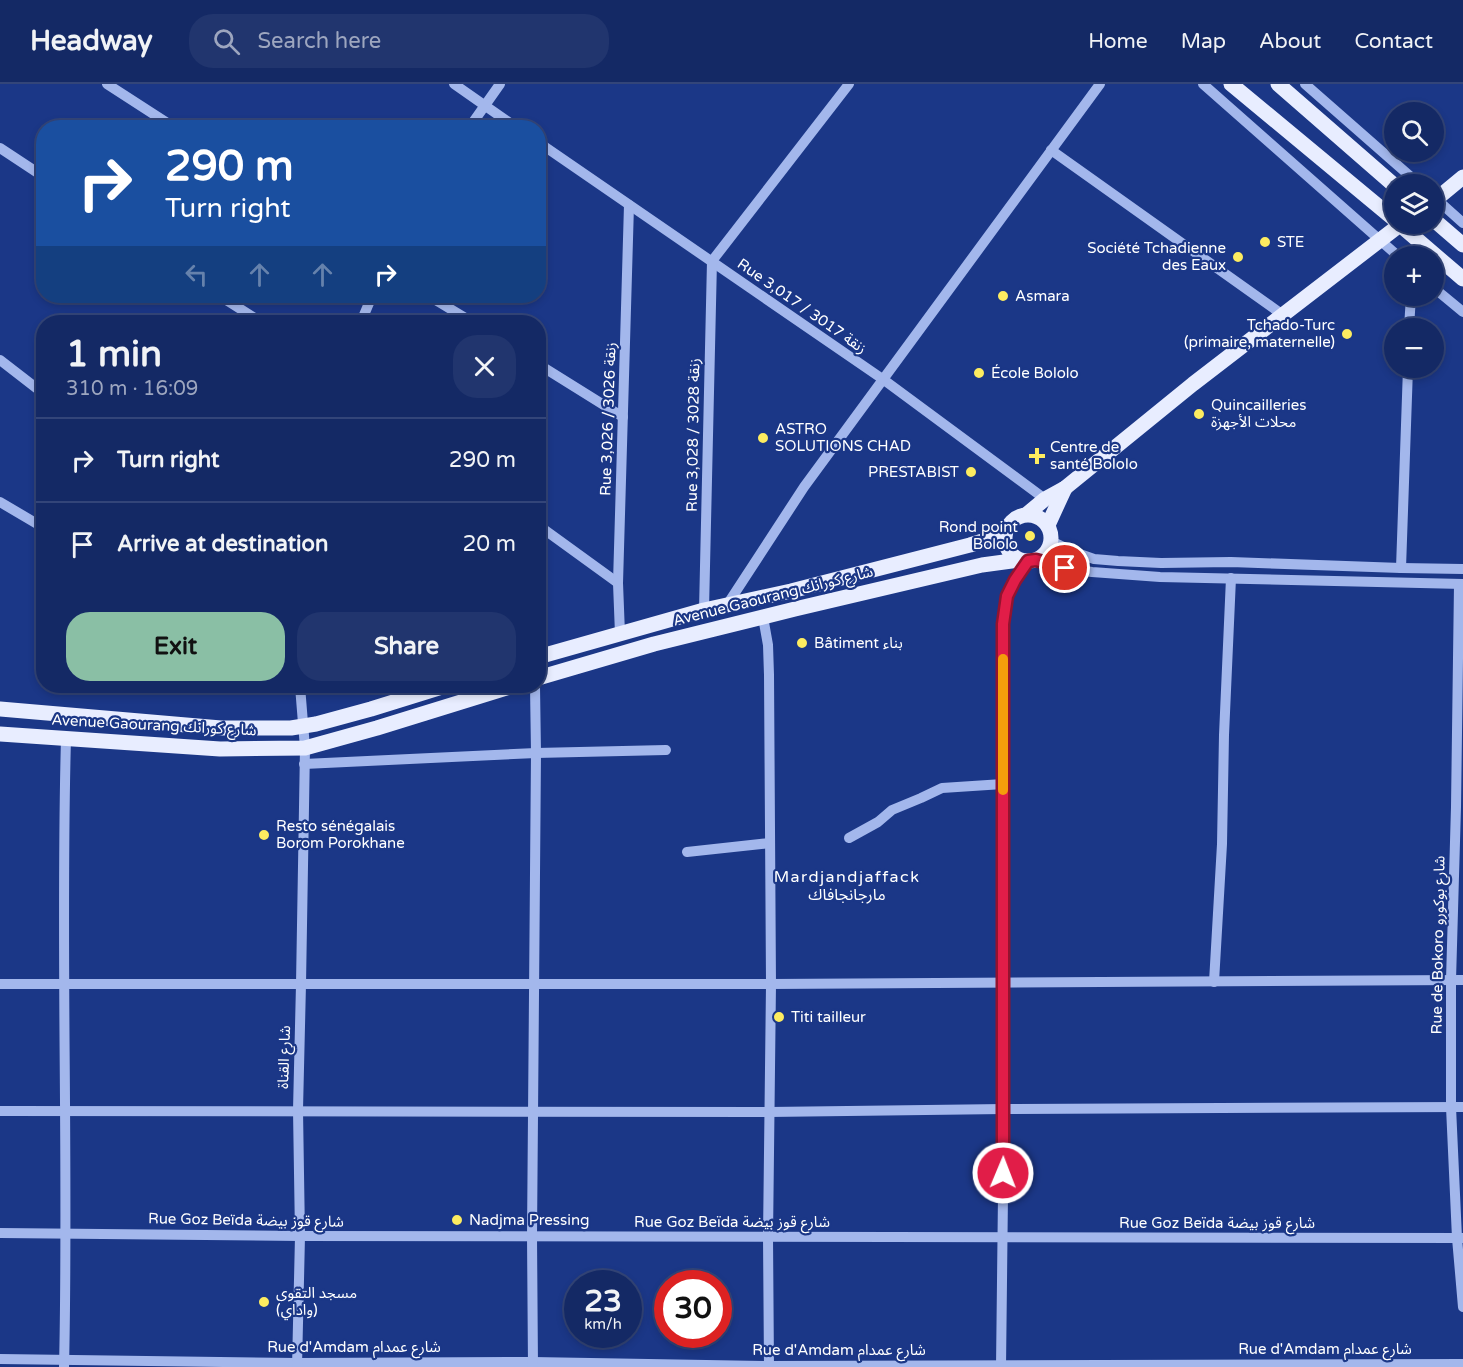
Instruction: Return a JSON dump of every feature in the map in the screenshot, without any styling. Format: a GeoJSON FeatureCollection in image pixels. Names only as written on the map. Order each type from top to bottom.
{"type":"FeatureCollection","features":[{"type":"Feature","properties":{"kind":"main road"},"geometry":{"type":"LineString","coordinates":[[1231,84],[1384,211]]}},
{"type":"Feature","properties":{"kind":"main road"},"geometry":{"type":"LineString","coordinates":[[1278,84],[1384,176]]}},
{"type":"Feature","properties":{"kind":"main road"},"geometry":{"type":"LineString","coordinates":[[1444,192],[1463,177]]}},
{"type":"Feature","properties":{"kind":"main road"},"geometry":{"type":"LineString","coordinates":[[1444,229],[1463,245]]}},
{"type":"Feature","properties":{"kind":"main road"},"geometry":{"type":"LineString","coordinates":[[1027,514],[1045,500],[1065,489],[1193,384],[1388,234]]}},
{"type":"Feature","properties":{"kind":"main road"},"geometry":{"type":"LineString","coordinates":[[1411,234],[1463,279]]}},
{"type":"Feature","properties":{"kind":"main road"},"geometry":{"type":"LineString","coordinates":[[1048,525],[1065,489]]}},
{"type":"Feature","properties":{"kind":"main road"},"geometry":{"type":"LineString","coordinates":[[1027,514],[1035,515],[1048,525],[1051,541],[1043,556],[1028,560],[1013,556],[1005,542],[1007,526],[1012,520],[1027,514]]}},
{"type":"Feature","properties":{"kind":"main road","name":"Avenue Gaourang شارع كورانك"},"geometry":{"type":"LineString","coordinates":[[546,655],[704,610],[791,591],[1005,534]]}},
{"type":"Feature","properties":{"kind":"main road","name":"Avenue Gaourang شارع كورانك"},"geometry":{"type":"LineString","coordinates":[[546,676],[654,644],[763,617],[982,565],[1028,560]]}},
{"type":"Feature","properties":{"kind":"main road","name":"Avenue Gaourang شارع كورانك"},"geometry":{"type":"LineString","coordinates":[[0,709],[221,728],[291,728],[362,712],[423,693]]}},
{"type":"Feature","properties":{"kind":"main road","name":"Avenue Gaourang شارع كورانك"},"geometry":{"type":"LineString","coordinates":[[0,734],[220,749],[305,748],[490,693]]}},
{"type":"Feature","properties":{"kind":"street"},"geometry":{"type":"LineString","coordinates":[[106,84],[162,120]]}},
{"type":"Feature","properties":{"kind":"street"},"geometry":{"type":"LineString","coordinates":[[454,84],[506,120]]}},
{"type":"Feature","properties":{"kind":"street"},"geometry":{"type":"LineString","coordinates":[[474,120],[500,84]]}},
{"type":"Feature","properties":{"kind":"street"},"geometry":{"type":"LineString","coordinates":[[712,261],[849,84]]}},
{"type":"Feature","properties":{"kind":"street"},"geometry":{"type":"LineString","coordinates":[[728,605],[804,487],[1100,84]]}},
{"type":"Feature","properties":{"kind":"street"},"geometry":{"type":"LineString","coordinates":[[1203,84],[1387,246]]}},
{"type":"Feature","properties":{"kind":"street"},"geometry":{"type":"LineString","coordinates":[[1305,84],[1408,174]]}},
{"type":"Feature","properties":{"kind":"street"},"geometry":{"type":"LineString","coordinates":[[0,148],[36,172]]}},
{"type":"Feature","properties":{"kind":"street","name":"Rue 3,017 / زنقة 3017"},"geometry":{"type":"LineString","coordinates":[[546,148],[884,380],[1045,500]]}},
{"type":"Feature","properties":{"kind":"street"},"geometry":{"type":"LineString","coordinates":[[1052,150],[1283,315]]}},
{"type":"Feature","properties":{"kind":"street","name":"Rue 3,026 / زنقة 3026"},"geometry":{"type":"LineString","coordinates":[[620,634],[618,583],[629,205]]}},
{"type":"Feature","properties":{"kind":"street"},"geometry":{"type":"LineString","coordinates":[[1444,207],[1463,223]]}},
{"type":"Feature","properties":{"kind":"street","name":"Rue 3,028 / زنقة 3028"},"geometry":{"type":"LineString","coordinates":[[704,610],[712,261]]}},
{"type":"Feature","properties":{"kind":"street"},"geometry":{"type":"LineString","coordinates":[[1444,296],[1463,312]]}},
{"type":"Feature","properties":{"kind":"street"},"geometry":{"type":"LineString","coordinates":[[231,303],[250,315]]}},
{"type":"Feature","properties":{"kind":"street"},"geometry":{"type":"LineString","coordinates":[[441,303],[460,315]]}},
{"type":"Feature","properties":{"kind":"street"},"geometry":{"type":"LineString","coordinates":[[0,360],[36,388]]}},
{"type":"Feature","properties":{"kind":"street"},"geometry":{"type":"LineString","coordinates":[[546,369],[623,417]]}},
{"type":"Feature","properties":{"kind":"street"},"geometry":{"type":"LineString","coordinates":[[1401,568],[1408,378]]}},
{"type":"Feature","properties":{"kind":"street"},"geometry":{"type":"LineString","coordinates":[[0,502],[36,523]]}},
{"type":"Feature","properties":{"kind":"street"},"geometry":{"type":"LineString","coordinates":[[546,531],[618,583]]}},
{"type":"Feature","properties":{"kind":"street"},"geometry":{"type":"LineString","coordinates":[[1051,541],[1094,559],[1118,561],[1463,569]]}},
{"type":"Feature","properties":{"kind":"street"},"geometry":{"type":"LineString","coordinates":[[1001,1366],[1004,1109],[1003,624],[1007,596],[1015,580],[1028,560],[1116,575],[1461,584]]}},
{"type":"Feature","properties":{"kind":"street"},"geometry":{"type":"LineString","coordinates":[[1214,982],[1222,844],[1231,578]]}},
{"type":"Feature","properties":{"kind":"street","name":"Rue de Bokoro شارع بوكورو"},"geometry":{"type":"LineString","coordinates":[[1461,584],[1459,807],[1451,980],[1451,1107],[1463,1307]]}},
{"type":"Feature","properties":{"kind":"street"},"geometry":{"type":"LineString","coordinates":[[763,617],[768,645],[769,675],[771,984],[769,1366]]}},
{"type":"Feature","properties":{"kind":"street","name":"شارع القناة"},"geometry":{"type":"LineString","coordinates":[[297,1365],[300,1236],[298,1110],[305,748],[301,693]]}},
{"type":"Feature","properties":{"kind":"street"},"geometry":{"type":"LineString","coordinates":[[533,1365],[535,693]]}},
{"type":"Feature","properties":{"kind":"street"},"geometry":{"type":"LineString","coordinates":[[64,1363],[66,739]]}},
{"type":"Feature","properties":{"kind":"street"},"geometry":{"type":"LineString","coordinates":[[304,764],[536,753],[666,750]]}},
{"type":"Feature","properties":{"kind":"street"},"geometry":{"type":"LineString","coordinates":[[849,838],[878,822],[892,810],[942,788],[1003,784]]}},
{"type":"Feature","properties":{"kind":"street"},"geometry":{"type":"LineString","coordinates":[[687,852],[770,843]]}},
{"type":"Feature","properties":{"kind":"street"},"geometry":{"type":"LineString","coordinates":[[0,984],[771,984],[1463,980]]}},
{"type":"Feature","properties":{"kind":"street"},"geometry":{"type":"LineString","coordinates":[[0,1111],[770,1112],[1463,1107]]}},
{"type":"Feature","properties":{"kind":"street","name":"Rue Goz Beïda شارع قوز بيضة"},"geometry":{"type":"LineString","coordinates":[[0,1233],[300,1236],[1460,1238]]}},
{"type":"Feature","properties":{"kind":"street","name":"Rue d'Amdam شارع عمدام"},"geometry":{"type":"LineString","coordinates":[[0,1359],[64,1363],[297,1365],[1463,1364]]}},
{"type":"Feature","properties":{"kind":"slow traffic"},"geometry":{"type":"LineString","coordinates":[[1003,659],[1003,790]]}},
{"type":"Feature","properties":{"kind":"place","name":"STE"},"geometry":{"type":"Point","coordinates":[1265,242]}},
{"type":"Feature","properties":{"kind":"place","name":"Société Tchadienne des Eaux"},"geometry":{"type":"Point","coordinates":[1238,257]}},
{"type":"Feature","properties":{"kind":"place","name":"Asmara"},"geometry":{"type":"Point","coordinates":[1003,296]}},
{"type":"Feature","properties":{"kind":"place","name":"Tchado-Turc (primaire, maternelle)"},"geometry":{"type":"Point","coordinates":[1347,334]}},
{"type":"Feature","properties":{"kind":"place","name":"École Bololo"},"geometry":{"type":"Point","coordinates":[979,373]}},
{"type":"Feature","properties":{"kind":"place","name":"Quincailleries محلات الأجهزة"},"geometry":{"type":"Point","coordinates":[1199,414]}},
{"type":"Feature","properties":{"kind":"place","name":"ASTRO SOLUTIONS CHAD"},"geometry":{"type":"Point","coordinates":[763,438]}},
{"type":"Feature","properties":{"kind":"place","name":"Centre de santé Bololo"},"geometry":{"type":"Point","coordinates":[1037,456]}},
{"type":"Feature","properties":{"kind":"place","name":"PRESTABIST"},"geometry":{"type":"Point","coordinates":[971,472]}},
{"type":"Feature","properties":{"kind":"place","name":"Rond point Bololo"},"geometry":{"type":"Point","coordinates":[1030,536]}},
{"type":"Feature","properties":{"kind":"place","name":"Bâtiment بناء"},"geometry":{"type":"Point","coordinates":[802,643]}},
{"type":"Feature","properties":{"kind":"place","name":"Resto sénégalais Borom Porokhane"},"geometry":{"type":"Point","coordinates":[264,835]}},
{"type":"Feature","properties":{"kind":"place","name":"Titi tailleur"},"geometry":{"type":"Point","coordinates":[779,1017]}},
{"type":"Feature","properties":{"kind":"place","name":"Nadjma Pressing"},"geometry":{"type":"Point","coordinates":[457,1220]}},
{"type":"Feature","properties":{"kind":"place","name":"مسجد التقوى (واداي)"},"geometry":{"type":"Point","coordinates":[264,1302]}},
{"type":"Feature","properties":{"kind":"district","name":"Mardjandjaffack مارجانجافاك"},"geometry":{"type":"Point","coordinates":[847,886]}},
{"type":"Feature","properties":{"kind":"route"},"geometry":{"type":"LineString","coordinates":[[1003,1173],[1003,624],[1007,596],[1028,561],[1036,560],[1065,568]]}}]}
